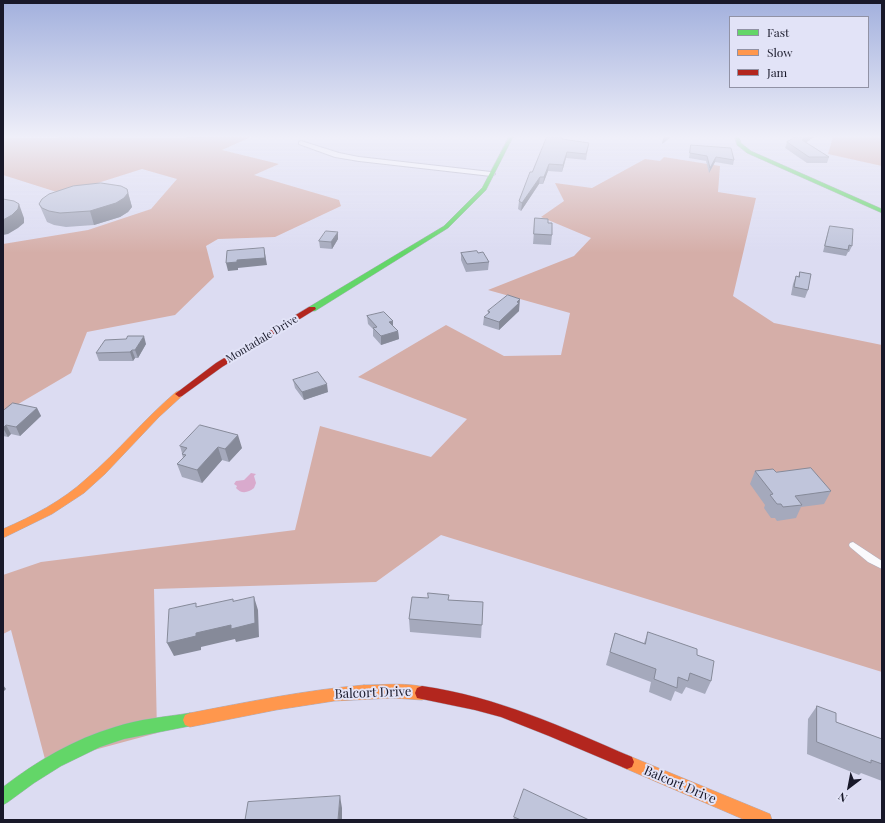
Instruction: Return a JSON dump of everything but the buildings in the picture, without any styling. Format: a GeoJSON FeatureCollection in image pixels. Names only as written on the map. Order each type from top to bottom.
{"type":"FeatureCollection","features":[{"type":"Feature","properties":{"kind":"street","name":"Montadale Drive"},"geometry":{"type":"LineString","coordinates":[[3,534],[40,516],[88,484],[172,399],[207,373],[446,227],[480,195],[490,175]]}},
{"type":"Feature","properties":{"kind":"street"},"geometry":{"type":"LineString","coordinates":[[803,175],[882,210]]}},
{"type":"Feature","properties":{"kind":"street","name":"Balcort Drive"},"geometry":{"type":"LineString","coordinates":[[3,797],[21,782],[52,761],[86,744],[116,734],[331,694],[357,691],[398,690],[434,694],[468,701],[509,713],[764,820]]}},
{"type":"Feature","properties":{"kind":"lane"},"geometry":{"type":"LineString","coordinates":[[853,544],[871,559],[882,565]]}},
{"type":"Feature","properties":{"kind":"shaded area"},"geometry":{"type":"Polygon","coordinates":[[[4,175],[122,175],[63,194],[4,175]]]}},
{"type":"Feature","properties":{"kind":"shaded area"},"geometry":{"type":"Polygon","coordinates":[[[164,175],[255,175],[339,200],[341,206],[275,237],[218,239],[206,246],[214,277],[175,315],[87,332],[71,373],[3,413],[3,244],[88,230],[151,209],[177,179],[164,175]]]}},
{"type":"Feature","properties":{"kind":"shaded area"},"geometry":{"type":"Polygon","coordinates":[[[615,175],[719,175],[718,192],[756,198],[733,296],[774,323],[882,345],[882,672],[441,535],[376,582],[154,589],[157,733],[46,763],[11,630],[3,634],[3,575],[41,562],[295,530],[320,426],[431,457],[467,419],[358,377],[446,325],[504,356],[561,355],[570,313],[488,290],[574,256],[591,238],[541,217],[564,201],[555,183],[592,188],[615,175]]]}},
{"type":"Feature","properties":{"kind":"shaded area"},"geometry":{"type":"Polygon","coordinates":[[[251,473],[256,474],[254,476],[256,483],[254,488],[245,492],[238,490],[236,488],[237,486],[234,484],[236,481],[244,480],[251,473]]]}},
{"type":"Feature","properties":{"kind":"traffic: fast"},"geometry":{"type":"LineString","coordinates":[[312,309],[446,227],[484,189],[491,175]]}},
{"type":"Feature","properties":{"kind":"traffic: fast"},"geometry":{"type":"LineString","coordinates":[[802,175],[882,211]]}},
{"type":"Feature","properties":{"kind":"traffic: fast"},"geometry":{"type":"LineString","coordinates":[[3,797],[56,760],[100,739],[133,730],[190,720]]}},
{"type":"Feature","properties":{"kind":"traffic: slow"},"geometry":{"type":"LineString","coordinates":[[3,534],[70,498],[102,471],[156,415],[179,394]]}},
{"type":"Feature","properties":{"kind":"traffic: slow"},"geometry":{"type":"LineString","coordinates":[[190,720],[276,703],[334,694],[393,691],[422,693]]}},
{"type":"Feature","properties":{"kind":"traffic: slow"},"geometry":{"type":"LineString","coordinates":[[627,762],[764,820]]}},
{"type":"Feature","properties":{"kind":"traffic: jam"},"geometry":{"type":"LineString","coordinates":[[179,394],[219,365],[312,309]]}},
{"type":"Feature","properties":{"kind":"traffic: jam"},"geometry":{"type":"LineString","coordinates":[[422,693],[449,697],[501,711],[552,730],[627,762]]}}]}
